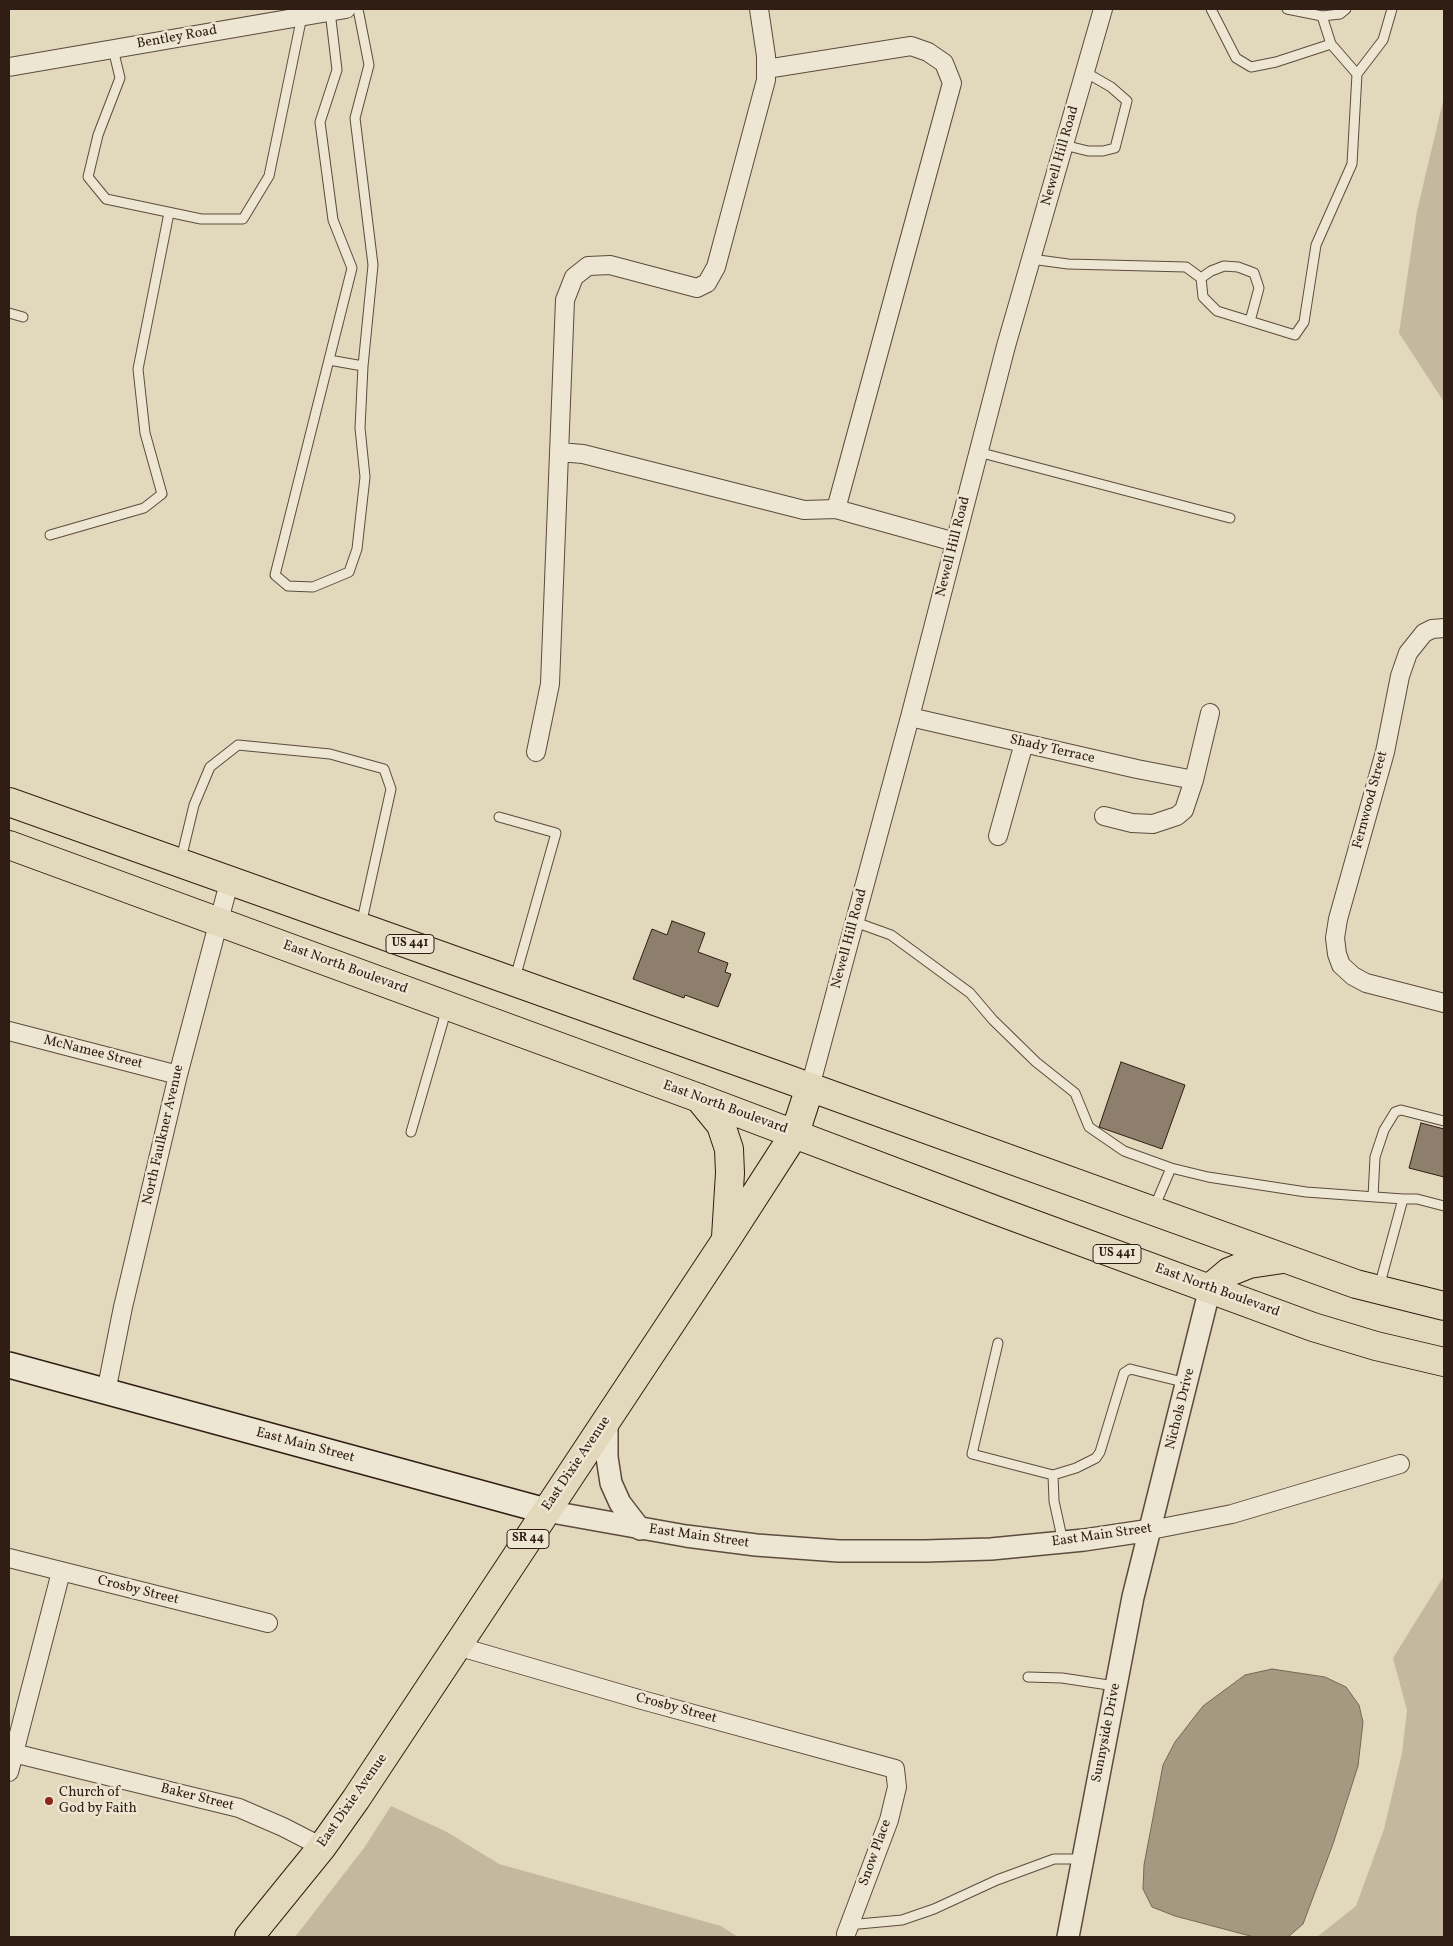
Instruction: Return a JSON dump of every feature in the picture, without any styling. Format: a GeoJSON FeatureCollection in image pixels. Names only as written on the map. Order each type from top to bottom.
{"type":"FeatureCollection","features":[{"type":"Feature","properties":{"kind":"main road","name":"US 441"},"geometry":{"type":"LineString","coordinates":[[9,802],[230,879],[1287,1259],[1378,1290],[1444,1306]]}},
{"type":"Feature","properties":{"kind":"main road","name":"East North Boulevard"},"geometry":{"type":"LineString","coordinates":[[9,845],[448,1005],[1313,1327],[1376,1346],[1444,1362]]}},
{"type":"Feature","properties":{"kind":"main road","name":"SR 44"},"geometry":{"type":"LineString","coordinates":[[795,1134],[810,1087]]}},
{"type":"Feature","properties":{"kind":"main road"},"geometry":{"type":"LineString","coordinates":[[699,1098],[721,1125],[729,1149],[730,1173],[726,1240]]}},
{"type":"Feature","properties":{"kind":"main road","name":"East Dixie Avenue"},"geometry":{"type":"LineString","coordinates":[[249,1937],[322,1847],[795,1134]]}},
{"type":"Feature","properties":{"kind":"main road"},"geometry":{"type":"LineString","coordinates":[[1210,1288],[1229,1272],[1249,1264],[1287,1259]]}},
{"type":"Feature","properties":{"kind":"main road","name":"East Main Street"},"geometry":{"type":"LineString","coordinates":[[9,1365],[546,1511]]}},
{"type":"Feature","properties":{"kind":"street"},"geometry":{"type":"LineString","coordinates":[[536,752],[550,684],[565,300],[574,277],[588,266],[610,265],[697,288],[707,284],[716,267],[766,80],[759,9]]}},
{"type":"Feature","properties":{"kind":"street","name":"Newell Hill Road"},"geometry":{"type":"LineString","coordinates":[[810,1087],[910,718],[978,452],[1103,9]]}},
{"type":"Feature","properties":{"kind":"street","name":"Bentley Road"},"geometry":{"type":"LineString","coordinates":[[9,67],[302,12],[338,10]]}},
{"type":"Feature","properties":{"kind":"street"},"geometry":{"type":"LineString","coordinates":[[766,69],[911,46],[928,52],[944,63],[952,83],[836,510]]}},
{"type":"Feature","properties":{"kind":"street"},"geometry":{"type":"LineString","coordinates":[[559,452],[583,454],[804,510],[836,510],[955,542]]}},
{"type":"Feature","properties":{"kind":"street","name":"Fernwood Street"},"geometry":{"type":"LineString","coordinates":[[1444,628],[1432,629],[1419,637],[1408,653],[1400,676],[1385,752],[1338,919],[1335,938],[1337,954],[1341,965],[1353,976],[1366,983],[1444,1003]]}},
{"type":"Feature","properties":{"kind":"street"},"geometry":{"type":"LineString","coordinates":[[1104,816],[1132,823],[1153,824],[1165,822],[1184,810],[1194,780],[1210,713]]}},
{"type":"Feature","properties":{"kind":"street","name":"Shady Terrace"},"geometry":{"type":"LineString","coordinates":[[910,718],[1194,780]]}},
{"type":"Feature","properties":{"kind":"street"},"geometry":{"type":"LineString","coordinates":[[998,836],[1024,743]]}},
{"type":"Feature","properties":{"kind":"street","name":"North Faulkner Avenue"},"geometry":{"type":"LineString","coordinates":[[106,1392],[123,1307],[178,1074],[217,921],[230,879]]}},
{"type":"Feature","properties":{"kind":"street","name":"McNamee Street"},"geometry":{"type":"LineString","coordinates":[[9,1031],[178,1074]]}},
{"type":"Feature","properties":{"kind":"street","name":"Nichols Drive"},"geometry":{"type":"LineString","coordinates":[[1151,1530],[1210,1288]]}},
{"type":"Feature","properties":{"kind":"street"},"geometry":{"type":"LineString","coordinates":[[607,1420],[607,1457],[611,1484],[620,1503],[640,1529]]}},
{"type":"Feature","properties":{"kind":"street","name":"East Main Street"},"geometry":{"type":"LineString","coordinates":[[546,1511],[640,1529],[756,1546],[839,1551],[991,1549],[1064,1542],[1151,1530],[1232,1514],[1400,1464]]}},
{"type":"Feature","properties":{"kind":"street","name":"Sunnyside Drive"},"geometry":{"type":"LineString","coordinates":[[1068,1937],[1134,1597],[1151,1530]]}},
{"type":"Feature","properties":{"kind":"street","name":"Crosby Street"},"geometry":{"type":"LineString","coordinates":[[9,1558],[268,1623]]}},
{"type":"Feature","properties":{"kind":"street"},"geometry":{"type":"LineString","coordinates":[[9,1772],[11,1753],[61,1572]]}},
{"type":"Feature","properties":{"kind":"street","name":"Crosby Street"},"geometry":{"type":"LineString","coordinates":[[457,1646],[642,1700],[895,1769]]}},
{"type":"Feature","properties":{"kind":"street","name":"Baker Street"},"geometry":{"type":"LineString","coordinates":[[11,1753],[240,1808],[322,1847]]}},
{"type":"Feature","properties":{"kind":"street","name":"Snow Place"},"geometry":{"type":"LineString","coordinates":[[847,1930],[888,1820],[896,1787],[895,1769]]}},
{"type":"Feature","properties":{"kind":"lane"},"geometry":{"type":"LineString","coordinates":[[338,10],[338,70],[320,122],[333,220],[352,268],[275,574],[288,586],[313,587],[349,572],[357,549],[365,477],[360,428],[363,366],[373,265],[356,118],[369,65],[358,9]]}},
{"type":"Feature","properties":{"kind":"lane"},"geometry":{"type":"LineString","coordinates":[[1212,9],[1236,58],[1251,67],[1276,62],[1331,44]]}},
{"type":"Feature","properties":{"kind":"lane"},"geometry":{"type":"LineString","coordinates":[[1288,9],[1322,16],[1340,14],[1346,9]]}},
{"type":"Feature","properties":{"kind":"lane"},"geometry":{"type":"LineString","coordinates":[[1031,259],[1068,264],[1186,267],[1201,278],[1203,297],[1218,312],[1295,335],[1304,322],[1316,246],[1352,164],[1357,74],[1384,40],[1392,9]]}},
{"type":"Feature","properties":{"kind":"lane"},"geometry":{"type":"LineString","coordinates":[[113,49],[120,78],[98,135],[88,177],[106,199],[201,219],[243,219],[269,176],[302,12]]}},
{"type":"Feature","properties":{"kind":"lane"},"geometry":{"type":"LineString","coordinates":[[1322,16],[1331,44],[1357,74]]}},
{"type":"Feature","properties":{"kind":"lane"},"geometry":{"type":"LineString","coordinates":[[1064,145],[1088,151],[1103,151],[1115,148],[1126,101],[1111,87],[1085,72]]}},
{"type":"Feature","properties":{"kind":"lane"},"geometry":{"type":"LineString","coordinates":[[50,535],[144,508],[162,494],[145,433],[138,369],[169,213]]}},
{"type":"Feature","properties":{"kind":"lane"},"geometry":{"type":"LineString","coordinates":[[1201,278],[1211,270],[1224,266],[1238,267],[1254,273],[1259,288],[1250,321]]}},
{"type":"Feature","properties":{"kind":"lane"},"geometry":{"type":"LineString","coordinates":[[9,313],[23,316]]}},
{"type":"Feature","properties":{"kind":"lane"},"geometry":{"type":"LineString","coordinates":[[329,360],[363,366]]}},
{"type":"Feature","properties":{"kind":"lane"},"geometry":{"type":"LineString","coordinates":[[978,452],[1230,518]]}},
{"type":"Feature","properties":{"kind":"lane"},"geometry":{"type":"LineString","coordinates":[[181,862],[194,805],[210,767],[238,745],[330,754],[384,769],[391,789],[361,926]]}},
{"type":"Feature","properties":{"kind":"lane"},"geometry":{"type":"LineString","coordinates":[[499,817],[556,833],[514,981]]}},
{"type":"Feature","properties":{"kind":"lane"},"geometry":{"type":"LineString","coordinates":[[854,922],[891,936],[970,993],[993,1020],[1036,1062],[1075,1093],[1089,1127],[1124,1151],[1171,1168],[1208,1177],[1306,1192],[1403,1198],[1444,1206]]}},
{"type":"Feature","properties":{"kind":"lane"},"geometry":{"type":"LineString","coordinates":[[411,1132],[448,1005]]}},
{"type":"Feature","properties":{"kind":"lane"},"geometry":{"type":"LineString","coordinates":[[1373,1196],[1375,1157],[1384,1130],[1395,1112],[1401,1110],[1444,1121]]}},
{"type":"Feature","properties":{"kind":"lane"},"geometry":{"type":"LineString","coordinates":[[1154,1211],[1171,1168]]}},
{"type":"Feature","properties":{"kind":"lane"},"geometry":{"type":"LineString","coordinates":[[1378,1290],[1403,1198]]}},
{"type":"Feature","properties":{"kind":"lane"},"geometry":{"type":"LineString","coordinates":[[998,1343],[972,1454],[1053,1475],[1076,1468],[1096,1458],[1100,1452],[1124,1373],[1130,1369],[1187,1383]]}},
{"type":"Feature","properties":{"kind":"lane"},"geometry":{"type":"LineString","coordinates":[[1053,1475],[1054,1501],[1064,1542]]}},
{"type":"Feature","properties":{"kind":"lane"},"geometry":{"type":"LineString","coordinates":[[1028,1677],[1062,1678],[1116,1686]]}},
{"type":"Feature","properties":{"kind":"lane"},"geometry":{"type":"LineString","coordinates":[[847,1930],[902,1920],[934,1909],[997,1880],[1054,1858],[1082,1859]]}},
{"type":"Feature","properties":{"kind":"shaded area"},"geometry":{"type":"Polygon","coordinates":[[[1444,97],[1444,402],[1399,333],[1417,211],[1444,97]]]}},
{"type":"Feature","properties":{"kind":"shaded area"},"geometry":{"type":"Polygon","coordinates":[[[1444,1576],[1444,1937],[1317,1937],[1356,1906],[1384,1829],[1402,1753],[1407,1710],[1393,1658],[1444,1576]]]}},
{"type":"Feature","properties":{"kind":"shaded area"},"geometry":{"type":"Polygon","coordinates":[[[1272,1669],[1325,1677],[1346,1687],[1359,1705],[1363,1722],[1358,1766],[1333,1844],[1303,1924],[1288,1937],[1254,1937],[1175,1916],[1152,1907],[1143,1889],[1144,1865],[1163,1765],[1175,1742],[1203,1706],[1245,1675],[1272,1669]]]}},
{"type":"Feature","properties":{"kind":"shaded area"},"geometry":{"type":"Polygon","coordinates":[[[391,1806],[447,1832],[499,1864],[721,1926],[738,1937],[295,1937],[364,1848],[391,1806]]]}},
{"type":"Feature","properties":{"kind":"building"},"geometry":{"type":"Polygon","coordinates":[[[672,921],[705,933],[698,952],[728,963],[725,972],[731,974],[718,1007],[685,995],[684,998],[633,979],[652,929],[667,935],[672,921]]]}},
{"type":"Feature","properties":{"kind":"building"},"geometry":{"type":"Polygon","coordinates":[[[1121,1062],[1185,1085],[1162,1149],[1099,1127],[1121,1062]]]}},
{"type":"Feature","properties":{"kind":"building"},"geometry":{"type":"Polygon","coordinates":[[[1421,1123],[1444,1129],[1444,1177],[1409,1168],[1421,1123]]]}},
{"type":"Feature","properties":{"kind":"place","name":"Church of God by Faith"},"geometry":{"type":"Point","coordinates":[49,1801]}}]}
